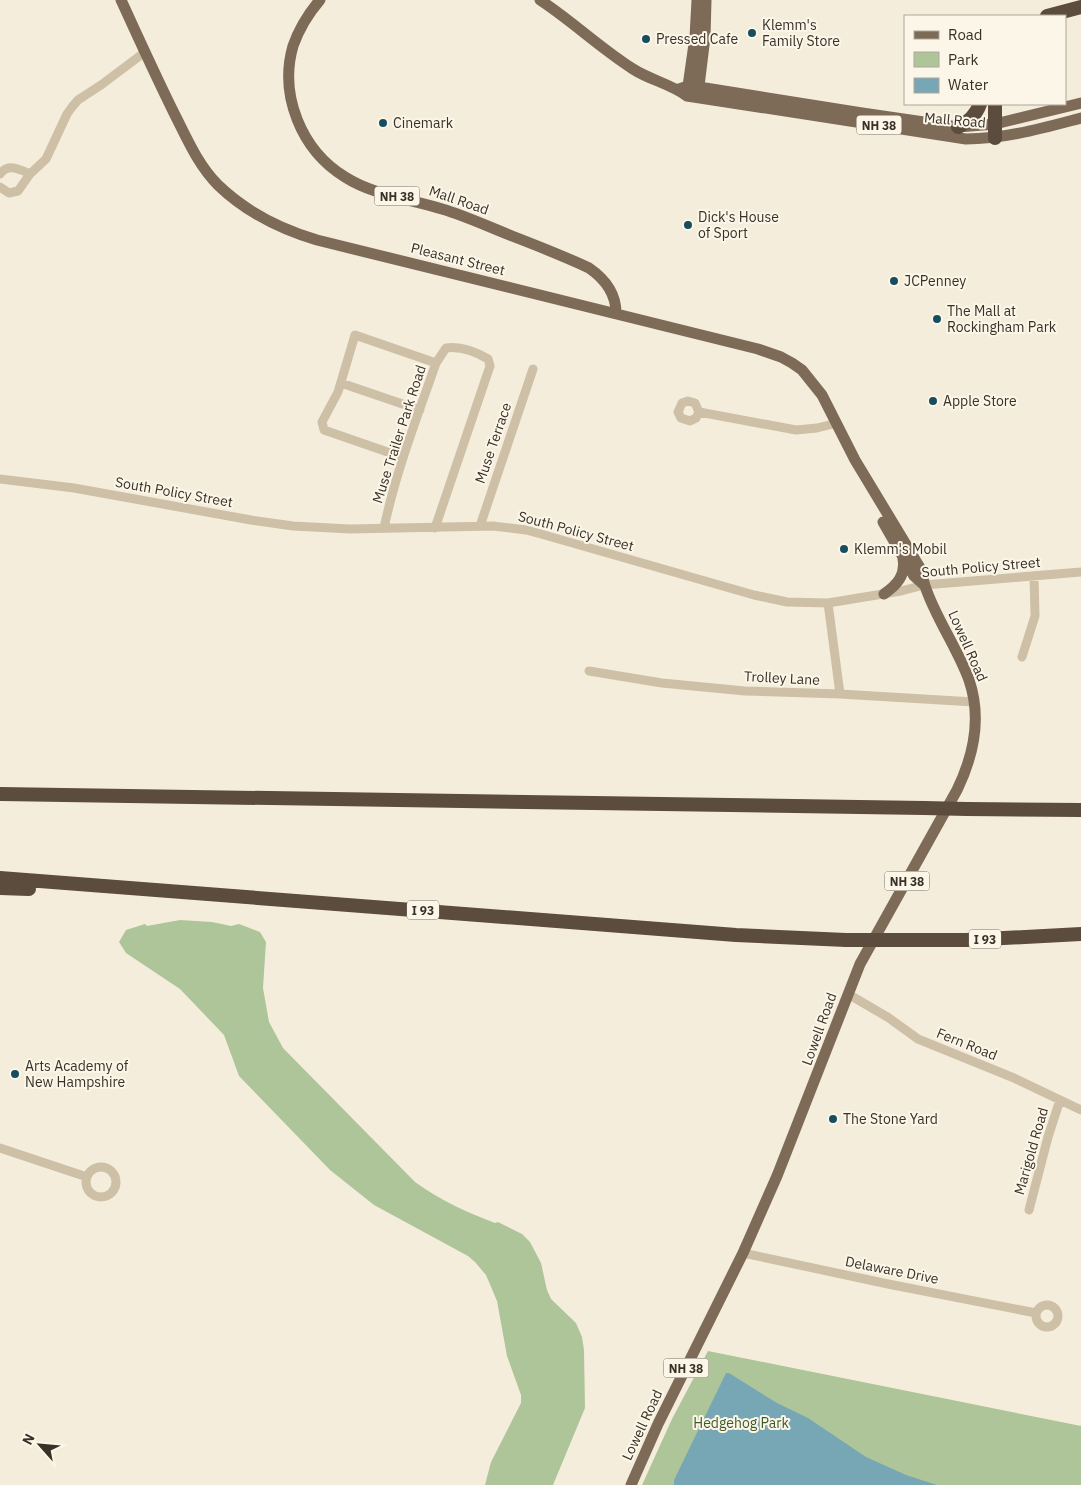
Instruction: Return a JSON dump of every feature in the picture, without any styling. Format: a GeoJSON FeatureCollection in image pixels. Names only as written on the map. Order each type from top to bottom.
{"type":"FeatureCollection","features":[{"type":"Feature","properties":{"kind":"highway"},"geometry":{"type":"LineString","coordinates":[[1051,15],[1081,7]]}},
{"type":"Feature","properties":{"kind":"highway"},"geometry":{"type":"LineString","coordinates":[[958,127],[975,115],[980,105]]}},
{"type":"Feature","properties":{"kind":"highway"},"geometry":{"type":"LineString","coordinates":[[995,105],[995,131]]}},
{"type":"Feature","properties":{"kind":"highway"},"geometry":{"type":"LineString","coordinates":[[0,794],[967,809],[1050,810],[1081,808]]}},
{"type":"Feature","properties":{"kind":"highway","name":"I 93"},"geometry":{"type":"LineString","coordinates":[[0,878],[736,935],[846,940],[966,940],[1081,934]]}},
{"type":"Feature","properties":{"kind":"highway"},"geometry":{"type":"LineString","coordinates":[[0,888],[175,893]]}},
{"type":"Feature","properties":{"kind":"main road","name":"Pleasant Street"},"geometry":{"type":"LineString","coordinates":[[121,0],[189,145],[207,172],[243,206],[271,223],[317,240],[758,349],[781,357],[802,370],[822,395],[855,460],[922,572],[924,584]]}},
{"type":"Feature","properties":{"kind":"main road","name":"Mall Road"},"geometry":{"type":"LineString","coordinates":[[320,0],[306,18],[294,45],[289,85],[300,127],[310,144],[323,160],[337,172],[356,183],[445,210],[589,268],[602,278],[611,291],[616,302],[616,313]]}},
{"type":"Feature","properties":{"kind":"main road","name":"Mall Road"},"geometry":{"type":"LineString","coordinates":[[540,0],[628,66],[652,80],[690,91],[966,139],[1081,103]]}},
{"type":"Feature","properties":{"kind":"main road"},"geometry":{"type":"LineString","coordinates":[[690,91],[697,0]]}},
{"type":"Feature","properties":{"kind":"main road"},"geometry":{"type":"LineString","coordinates":[[690,91],[705,37],[706,0]]}},
{"type":"Feature","properties":{"kind":"main road","name":"Mall Road"},"geometry":{"type":"LineString","coordinates":[[690,91],[1015,135],[1081,118]]}},
{"type":"Feature","properties":{"kind":"main road","name":"Pleasant Street"},"geometry":{"type":"LineString","coordinates":[[855,460],[856,474],[914,576],[924,584]]}},
{"type":"Feature","properties":{"kind":"main road"},"geometry":{"type":"LineString","coordinates":[[884,594],[901,578],[903,557]]}},
{"type":"Feature","properties":{"kind":"main road","name":"Lowell Road"},"geometry":{"type":"LineString","coordinates":[[631,1485],[658,1424],[743,1253],[790,1147],[848,994],[868,950],[967,769],[975,735],[974,702],[968,679],[924,584]]}},
{"type":"Feature","properties":{"kind":"street"},"geometry":{"type":"LineString","coordinates":[[0,187],[9,193],[18,191],[30,174],[46,160],[72,106],[145,52]]}},
{"type":"Feature","properties":{"kind":"street"},"geometry":{"type":"LineString","coordinates":[[0,174],[5,168],[11,168],[30,174]]}},
{"type":"Feature","properties":{"kind":"street","name":"Muse Trailer Park Road"},"geometry":{"type":"LineString","coordinates":[[341,382],[355,335],[436,363],[402,458],[384,528]]}},
{"type":"Feature","properties":{"kind":"street"},"geometry":{"type":"LineString","coordinates":[[435,528],[490,366],[488,359],[479,354],[454,347],[446,348],[436,363]]}},
{"type":"Feature","properties":{"kind":"street","name":"Muse Terrace"},"geometry":{"type":"LineString","coordinates":[[480,526],[533,369]]}},
{"type":"Feature","properties":{"kind":"street"},"geometry":{"type":"LineString","coordinates":[[402,458],[324,430],[322,422],[341,382],[420,410]]}},
{"type":"Feature","properties":{"kind":"street"},"geometry":{"type":"LineString","coordinates":[[699,412],[796,430],[817,428],[837,423]]}},
{"type":"Feature","properties":{"kind":"street","name":"South Policy Street"},"geometry":{"type":"LineString","coordinates":[[0,479],[74,488],[268,523],[325,528],[480,526],[526,530],[778,601],[805,604],[828,603],[884,594],[924,584],[1081,572]]}},
{"type":"Feature","properties":{"kind":"street"},"geometry":{"type":"LineString","coordinates":[[1022,656],[1035,616],[1034,576]]}},
{"type":"Feature","properties":{"kind":"street"},"geometry":{"type":"LineString","coordinates":[[828,603],[840,694]]}},
{"type":"Feature","properties":{"kind":"street","name":"Trolley Lane"},"geometry":{"type":"LineString","coordinates":[[589,671],[646,681],[744,691],[840,694],[974,702]]}},
{"type":"Feature","properties":{"kind":"street","name":"Fern Road"},"geometry":{"type":"LineString","coordinates":[[848,994],[889,1018],[918,1039],[1014,1078],[1081,1110]]}},
{"type":"Feature","properties":{"kind":"street","name":"Marigold Road"},"geometry":{"type":"LineString","coordinates":[[1029,1210],[1048,1136],[1060,1100]]}},
{"type":"Feature","properties":{"kind":"street"},"geometry":{"type":"LineString","coordinates":[[0,1148],[87,1177]]}},
{"type":"Feature","properties":{"kind":"street","name":"Delaware Drive"},"geometry":{"type":"LineString","coordinates":[[743,1253],[1036,1313]]}},
{"type":"Feature","properties":{"kind":"green space"},"geometry":{"type":"Polygon","coordinates":[[[180,920],[212,922],[231,926],[239,924],[260,932],[266,942],[263,988],[269,1022],[283,1048],[415,1182],[454,1205],[495,1223],[498,1222],[522,1234],[530,1242],[541,1263],[551,1299],[576,1323],[582,1337],[584,1350],[585,1408],[553,1485],[485,1485],[491,1462],[521,1403],[521,1395],[507,1356],[497,1301],[486,1275],[468,1256],[374,1205],[330,1170],[239,1076],[224,1035],[180,989],[126,953],[119,942],[126,930],[145,924],[147,926],[180,920]]]}},
{"type":"Feature","properties":{"kind":"green space","name":"Hedgehog Park"},"geometry":{"type":"Polygon","coordinates":[[[708,1351],[1081,1426],[1081,1485],[642,1485],[672,1419],[708,1351]]]}},
{"type":"Feature","properties":{"kind":"water"},"geometry":{"type":"Polygon","coordinates":[[[726,1373],[729,1373],[777,1403],[808,1418],[866,1457],[906,1475],[937,1485],[674,1485],[674,1480],[726,1373]]]}},
{"type":"Feature","properties":{"kind":"place","name":"Klemm's Family Store"},"geometry":{"type":"Point","coordinates":[752,33]}},
{"type":"Feature","properties":{"kind":"place","name":"Pressed Cafe"},"geometry":{"type":"Point","coordinates":[646,39]}},
{"type":"Feature","properties":{"kind":"place","name":"Cinemark"},"geometry":{"type":"Point","coordinates":[383,123]}},
{"type":"Feature","properties":{"kind":"place","name":"Dick's House of Sport"},"geometry":{"type":"Point","coordinates":[688,225]}},
{"type":"Feature","properties":{"kind":"place","name":"JCPenney"},"geometry":{"type":"Point","coordinates":[894,281]}},
{"type":"Feature","properties":{"kind":"place","name":"The Mall at Rockingham Park"},"geometry":{"type":"Point","coordinates":[937,319]}},
{"type":"Feature","properties":{"kind":"place","name":"Apple Store"},"geometry":{"type":"Point","coordinates":[933,401]}},
{"type":"Feature","properties":{"kind":"place","name":"Klemm's Mobil"},"geometry":{"type":"Point","coordinates":[844,549]}},
{"type":"Feature","properties":{"kind":"place","name":"Arts Academy of New Hampshire"},"geometry":{"type":"Point","coordinates":[15,1074]}},
{"type":"Feature","properties":{"kind":"place","name":"The Stone Yard"},"geometry":{"type":"Point","coordinates":[833,1119]}}]}
